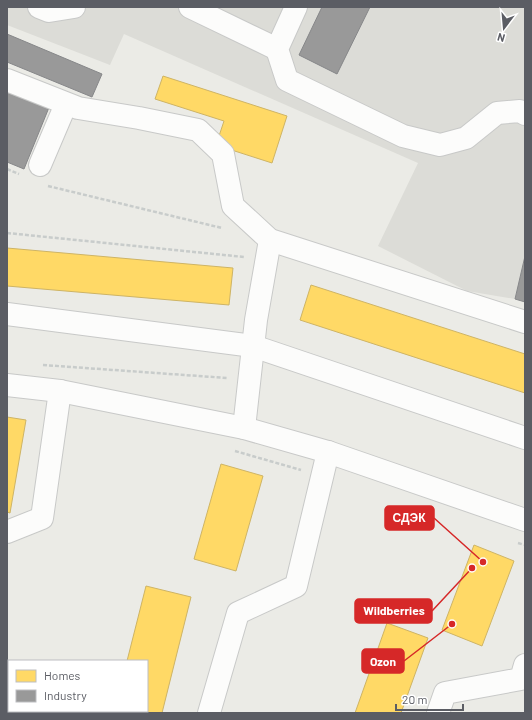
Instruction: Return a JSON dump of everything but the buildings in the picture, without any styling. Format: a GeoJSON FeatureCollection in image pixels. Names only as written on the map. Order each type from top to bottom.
{"type":"FeatureCollection","features":[{"type":"Feature","properties":{"kind":"street"},"geometry":{"type":"LineString","coordinates":[[39,7],[49,11],[74,7]]}},
{"type":"Feature","properties":{"kind":"street"},"geometry":{"type":"LineString","coordinates":[[190,7],[277,49]]}},
{"type":"Feature","properties":{"kind":"street"},"geometry":{"type":"LineString","coordinates":[[296,7],[277,49],[286,80],[402,136],[440,145],[466,138],[497,113],[520,111],[525,114]]}},
{"type":"Feature","properties":{"kind":"street"},"geometry":{"type":"LineString","coordinates":[[7,80],[78,108],[198,130],[223,154],[233,206],[270,240],[525,322]]}},
{"type":"Feature","properties":{"kind":"street"},"geometry":{"type":"LineString","coordinates":[[41,174],[66,104]]}},
{"type":"Feature","properties":{"kind":"street"},"geometry":{"type":"LineString","coordinates":[[244,428],[253,346],[270,240]]}},
{"type":"Feature","properties":{"kind":"street"},"geometry":{"type":"LineString","coordinates":[[7,314],[253,346],[525,438]]}},
{"type":"Feature","properties":{"kind":"street"},"geometry":{"type":"LineString","coordinates":[[7,385],[60,391],[244,428],[328,452],[525,520]]}},
{"type":"Feature","properties":{"kind":"street"},"geometry":{"type":"LineString","coordinates":[[7,532],[42,518],[60,391]]}},
{"type":"Feature","properties":{"kind":"street"},"geometry":{"type":"LineString","coordinates":[[210,713],[238,613],[296,586],[328,452]]}},
{"type":"Feature","properties":{"kind":"street"},"geometry":{"type":"LineString","coordinates":[[438,713],[445,693],[521,679],[525,665]]}},
{"type":"Feature","properties":{"kind":"path"},"geometry":{"type":"LineString","coordinates":[[7,169],[21,174]]}},
{"type":"Feature","properties":{"kind":"path"},"geometry":{"type":"LineString","coordinates":[[41,174],[228,230]]}},
{"type":"Feature","properties":{"kind":"path"},"geometry":{"type":"LineString","coordinates":[[7,233],[239,256],[266,262]]}},
{"type":"Feature","properties":{"kind":"path"},"geometry":{"type":"LineString","coordinates":[[38,364],[228,378]]}},
{"type":"Feature","properties":{"kind":"path"},"geometry":{"type":"LineString","coordinates":[[231,450],[322,476]]}},
{"type":"Feature","properties":{"kind":"path"},"geometry":{"type":"LineString","coordinates":[[510,540],[525,545]]}},
{"type":"Feature","properties":{"kind":"shaded area"},"geometry":{"type":"Polygon","coordinates":[[[7,7],[525,7],[525,256],[515,299],[467,291],[378,246],[418,163],[124,34],[110,65],[7,25],[7,7]]]}},
{"type":"Feature","properties":{"kind":"place","name":"СДЭК"},"geometry":{"type":"Point","coordinates":[483,562]}},
{"type":"Feature","properties":{"kind":"place","name":"Wildberries"},"geometry":{"type":"Point","coordinates":[472,568]}},
{"type":"Feature","properties":{"kind":"place","name":"Ozon"},"geometry":{"type":"Point","coordinates":[452,624]}}]}
